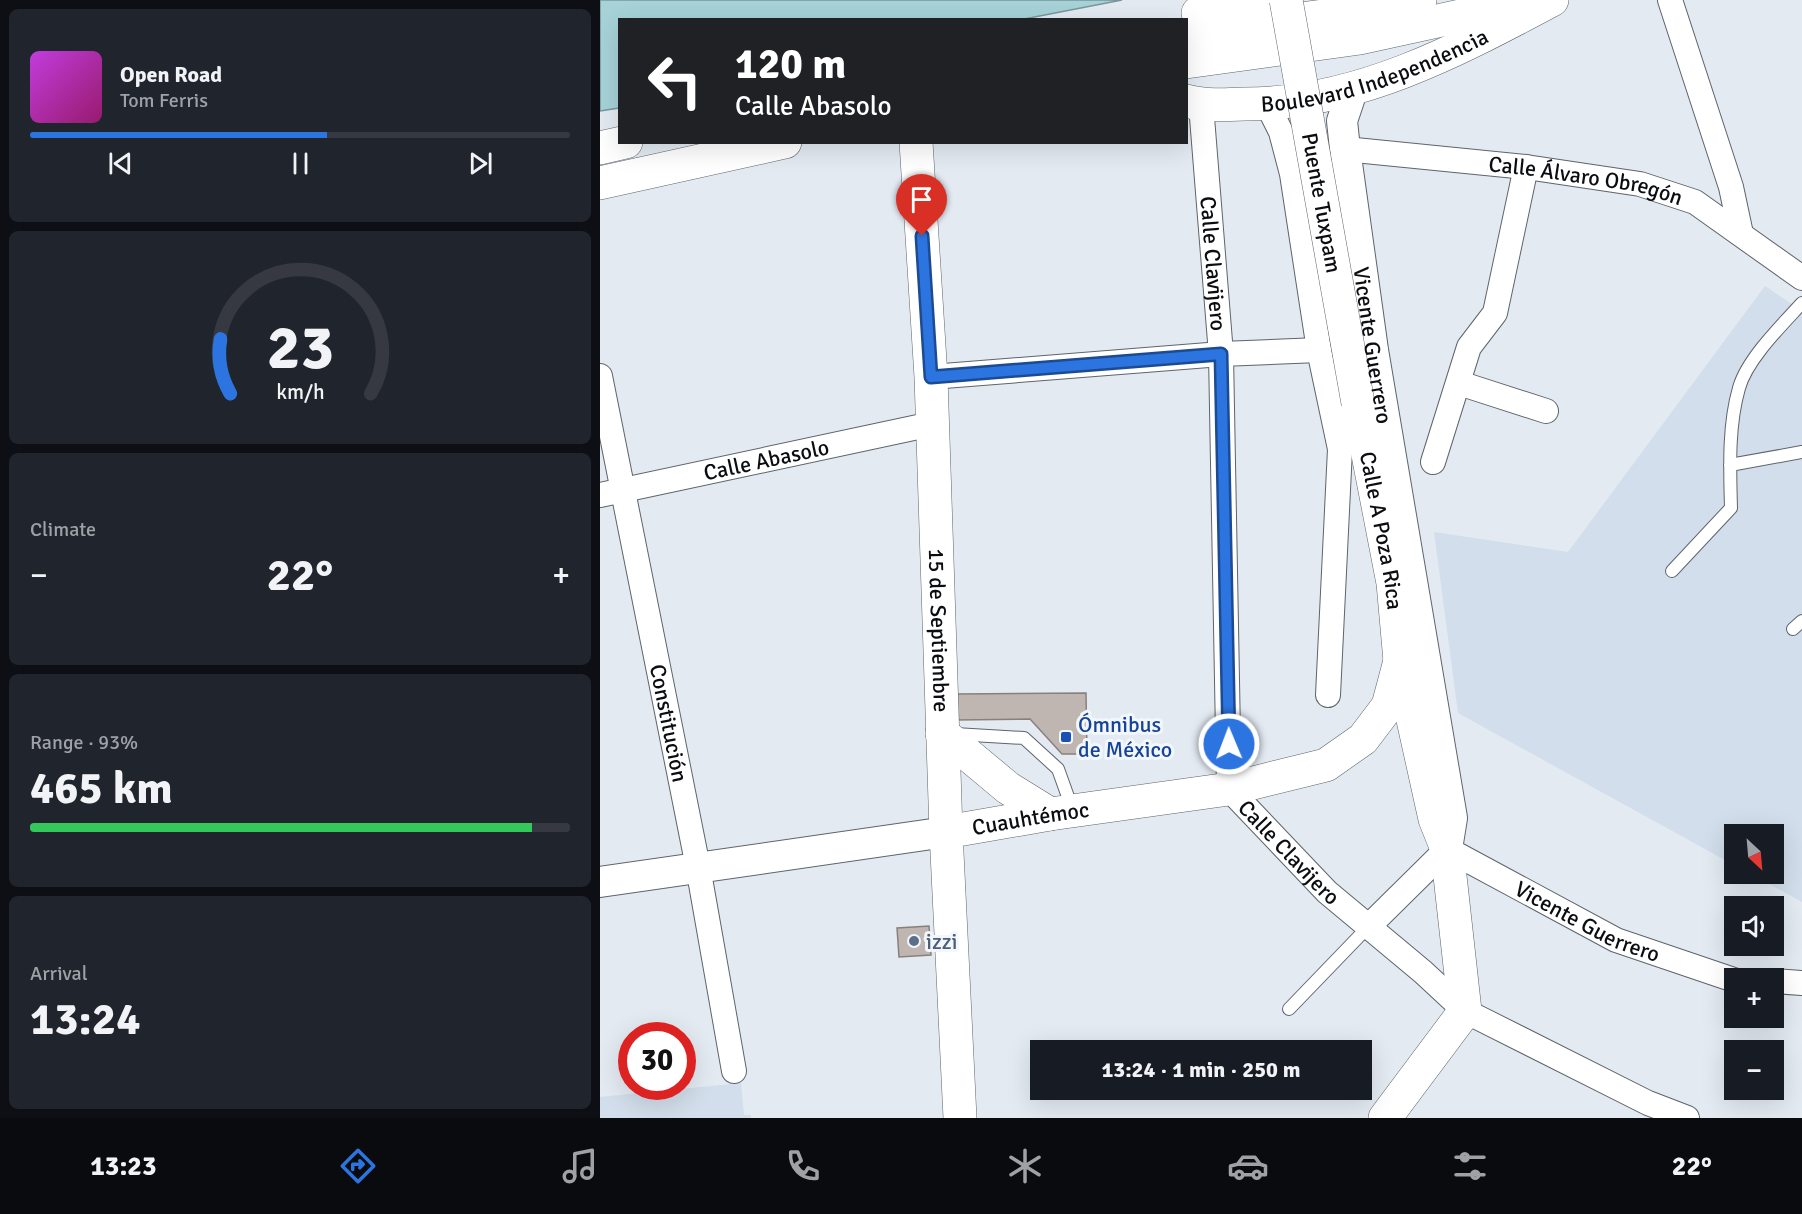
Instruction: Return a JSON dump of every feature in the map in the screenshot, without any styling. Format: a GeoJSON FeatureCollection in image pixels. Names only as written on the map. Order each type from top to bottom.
{"type":"FeatureCollection","features":[{"type":"Feature","properties":{"kind":"main road"},"geometry":{"type":"LineString","coordinates":[[1179,18],[1264,0]]}},
{"type":"Feature","properties":{"kind":"main road","name":"Puente Tuxpam"},"geometry":{"type":"LineString","coordinates":[[1286,0],[1358,404]]}},
{"type":"Feature","properties":{"kind":"main road"},"geometry":{"type":"LineString","coordinates":[[1188,34],[1385,8],[1420,0]]}},
{"type":"Feature","properties":{"kind":"main road","name":"Boulevard Independencia"},"geometry":{"type":"LineString","coordinates":[[1188,62],[1360,38],[1531,0]]}},
{"type":"Feature","properties":{"kind":"main road","name":"Boulevard Independencia"},"geometry":{"type":"LineString","coordinates":[[1194,103],[1267,104],[1352,91],[1413,70],[1552,0]]}},
{"type":"Feature","properties":{"kind":"main road"},"geometry":{"type":"LineString","coordinates":[[600,148],[618,144]]}},
{"type":"Feature","properties":{"kind":"main road"},"geometry":{"type":"LineString","coordinates":[[600,183],[776,144]]}},
{"type":"Feature","properties":{"kind":"main road","name":"15 de Septiembre"},"geometry":{"type":"LineString","coordinates":[[916,144],[931,377],[942,733],[960,1118]]}},
{"type":"Feature","properties":{"kind":"main road","name":"Calle A Poza Rica"},"geometry":{"type":"LineString","coordinates":[[1358,404],[1393,583],[1400,661]]}},
{"type":"Feature","properties":{"kind":"main road"},"geometry":{"type":"LineString","coordinates":[[1385,1118],[1465,1011],[1447,849],[1435,819],[1400,661]]}},
{"type":"Feature","properties":{"kind":"main road","name":"Cuauhtémoc"},"geometry":{"type":"LineString","coordinates":[[946,832],[1229,789],[1326,765],[1363,740],[1388,706],[1400,661]]}},
{"type":"Feature","properties":{"kind":"main road"},"geometry":{"type":"LineString","coordinates":[[942,733],[1008,788],[1061,813]]}},
{"type":"Feature","properties":{"kind":"street"},"geometry":{"type":"LineString","coordinates":[[1670,0],[1731,187],[1741,234]]}},
{"type":"Feature","properties":{"kind":"street","name":"Vicente Guerrero"},"geometry":{"type":"LineString","coordinates":[[1352,91],[1342,121],[1373,350],[1452,818],[1447,849],[1616,940],[1724,977]]}},
{"type":"Feature","properties":{"kind":"street","name":"Calle Clavijero"},"geometry":{"type":"LineString","coordinates":[[1194,103],[1221,354],[1229,789],[1327,892],[1465,1011],[1648,1103],[1687,1118]]}},
{"type":"Feature","properties":{"kind":"street"},"geometry":{"type":"LineString","coordinates":[[1267,104],[1281,132],[1292,174],[1319,350],[1340,449],[1328,695]]}},
{"type":"Feature","properties":{"kind":"street","name":"Calle Álvaro Obregón"},"geometry":{"type":"LineString","coordinates":[[1346,149],[1526,167],[1640,184],[1695,202],[1802,278]]}},
{"type":"Feature","properties":{"kind":"street"},"geometry":{"type":"LineString","coordinates":[[1433,462],[1469,347],[1495,313],[1526,167]]}},
{"type":"Feature","properties":{"kind":"street"},"geometry":{"type":"LineString","coordinates":[[931,377],[1221,354],[1319,350]]}},
{"type":"Feature","properties":{"kind":"street","name":"Constitución"},"geometry":{"type":"LineString","coordinates":[[600,376],[698,867],[734,1071]]}},
{"type":"Feature","properties":{"kind":"street"},"geometry":{"type":"LineString","coordinates":[[1459,383],[1546,411]]}},
{"type":"Feature","properties":{"kind":"street","name":"Calle Abasolo"},"geometry":{"type":"LineString","coordinates":[[600,495],[932,424]]}},
{"type":"Feature","properties":{"kind":"street","name":"Cuauhtémoc"},"geometry":{"type":"LineString","coordinates":[[600,882],[946,832]]}},
{"type":"Feature","properties":{"kind":"street"},"geometry":{"type":"LineString","coordinates":[[1369,926],[1447,849]]}},
{"type":"Feature","properties":{"kind":"street"},"geometry":{"type":"LineString","coordinates":[[1784,982],[1802,983]]}},
{"type":"Feature","properties":{"kind":"lane"},"geometry":{"type":"LineString","coordinates":[[1672,571],[1731,508],[1730,465],[1739,386],[1768,339],[1802,303]]}},
{"type":"Feature","properties":{"kind":"lane"},"geometry":{"type":"LineString","coordinates":[[1730,465],[1802,452]]}},
{"type":"Feature","properties":{"kind":"lane"},"geometry":{"type":"LineString","coordinates":[[942,733],[1024,738],[1058,769],[1061,813]]}},
{"type":"Feature","properties":{"kind":"lane"},"geometry":{"type":"LineString","coordinates":[[1289,1009],[1369,926]]}},
{"type":"Feature","properties":{"kind":"shaded area"},"geometry":{"type":"Polygon","coordinates":[[[1765,286],[1802,311],[1802,902],[1769,884],[1784,884],[1784,824],[1724,824],[1724,859],[1458,713],[1434,532],[1568,552],[1765,286]]]}},
{"type":"Feature","properties":{"kind":"shaded area"},"geometry":{"type":"Polygon","coordinates":[[[741,1083],[744,1115],[751,1115],[751,1118],[600,1118],[600,1097],[618,1095],[618,1100],[696,1100],[696,1087],[741,1083]]]}},
{"type":"Feature","properties":{"kind":"water"},"geometry":{"type":"Polygon","coordinates":[[[600,0],[1122,0],[1029,18],[618,18],[618,108],[600,111],[600,0]]]}},
{"type":"Feature","properties":{"kind":"building","name":"Ómnibus de México"},"geometry":{"type":"Polygon","coordinates":[[[1086,693],[1087,754],[1062,754],[1030,719],[956,720],[956,694],[1086,693]]]}},
{"type":"Feature","properties":{"kind":"building","name":"izzi"},"geometry":{"type":"Polygon","coordinates":[[[929,926],[931,955],[899,957],[897,928],[929,926]]]}},
{"type":"Feature","properties":{"kind":"place","name":"Ómnibus de México"},"geometry":{"type":"Point","coordinates":[1066,737]}},
{"type":"Feature","properties":{"kind":"place","name":"izzi"},"geometry":{"type":"Point","coordinates":[914,941]}},
{"type":"Feature","properties":{"kind":"route"},"geometry":{"type":"LineString","coordinates":[[922,236],[931,377],[1221,354],[1229,744]]}}]}
